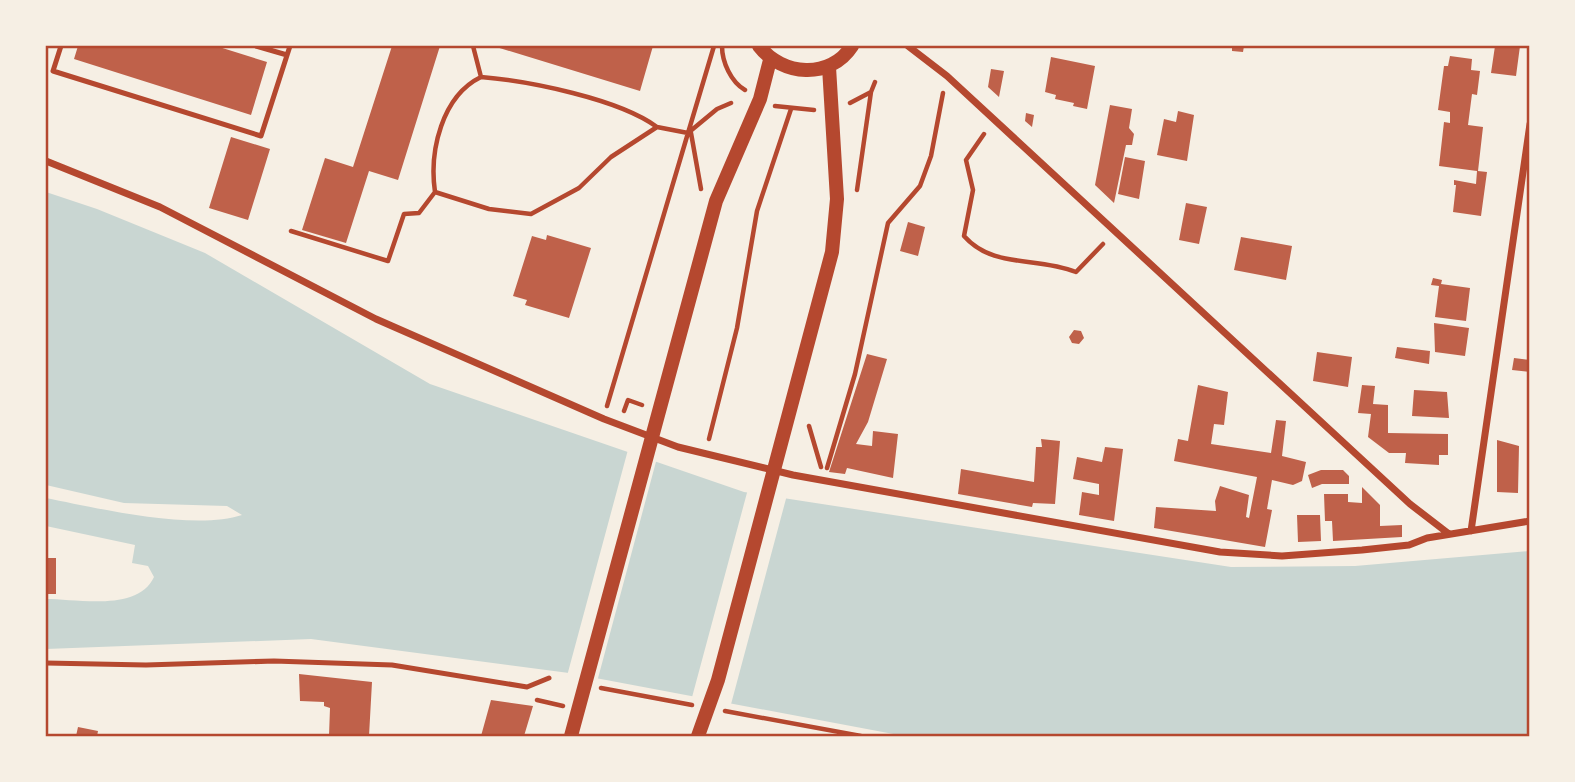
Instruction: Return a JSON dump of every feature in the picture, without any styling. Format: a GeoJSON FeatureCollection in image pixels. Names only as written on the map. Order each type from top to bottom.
{"type":"FeatureCollection","features":[{"type":"Feature","properties":{"kind":"main road"},"geometry":{"type":"LineString","coordinates":[[759,46],[769,60],[788,68],[809,70],[828,67],[845,56],[852,46]]}},
{"type":"Feature","properties":{"kind":"main road"},"geometry":{"type":"LineString","coordinates":[[573,735],[571,708],[653,407],[716,201],[760,99],[769,60]]}},
{"type":"Feature","properties":{"kind":"main road"},"geometry":{"type":"LineString","coordinates":[[698,737],[718,680],[832,252],[837,199],[828,67]]}},
{"type":"Feature","properties":{"kind":"street"},"geometry":{"type":"LineString","coordinates":[[908,46],[947,76],[1410,504],[1449,534]]}},
{"type":"Feature","properties":{"kind":"street"},"geometry":{"type":"LineString","coordinates":[[1471,531],[1530,124]]}},
{"type":"Feature","properties":{"kind":"street"},"geometry":{"type":"LineString","coordinates":[[46,161],[160,207],[376,319],[620,426],[705,454],[825,481],[1220,552],[1282,556],[1363,550],[1409,545],[1449,534],[1530,521]]}},
{"type":"Feature","properties":{"kind":"lane"},"geometry":{"type":"LineString","coordinates":[[61,46],[53,71],[261,136],[290,46]]}},
{"type":"Feature","properties":{"kind":"lane"},"geometry":{"type":"LineString","coordinates":[[256,46],[287,55]]}},
{"type":"Feature","properties":{"kind":"lane"},"geometry":{"type":"LineString","coordinates":[[46,663],[146,665],[274,661],[392,664],[527,687],[549,678]]}},
{"type":"Feature","properties":{"kind":"path"},"geometry":{"type":"LineString","coordinates":[[473,46],[481,77]]}},
{"type":"Feature","properties":{"kind":"path"},"geometry":{"type":"LineString","coordinates":[[604,419],[714,46]]}},
{"type":"Feature","properties":{"kind":"path"},"geometry":{"type":"LineString","coordinates":[[722,46],[722,57],[736,85]]}},
{"type":"Feature","properties":{"kind":"path"},"geometry":{"type":"LineString","coordinates":[[825,481],[855,374],[888,223],[920,186],[931,156],[947,76]]}},
{"type":"Feature","properties":{"kind":"path"},"geometry":{"type":"LineString","coordinates":[[291,231],[388,261],[404,214],[419,213],[435,192],[432,172],[452,101],[464,85],[481,77],[517,80],[581,97],[644,117],[657,127],[689,133]]}},
{"type":"Feature","properties":{"kind":"path"},"geometry":{"type":"LineString","coordinates":[[829,108],[844,106],[871,92],[875,82]]}},
{"type":"Feature","properties":{"kind":"path"},"geometry":{"type":"LineString","coordinates":[[689,133],[718,109],[731,103]]}},
{"type":"Feature","properties":{"kind":"path"},"geometry":{"type":"LineString","coordinates":[[705,454],[737,328],[757,211],[791,109]]}},
{"type":"Feature","properties":{"kind":"path"},"geometry":{"type":"LineString","coordinates":[[435,192],[489,209],[531,214],[579,188],[611,157],[657,127]]}},
{"type":"Feature","properties":{"kind":"path"},"geometry":{"type":"LineString","coordinates":[[689,133],[701,190]]}},
{"type":"Feature","properties":{"kind":"path"},"geometry":{"type":"LineString","coordinates":[[984,134],[965,160],[973,190],[964,236],[977,250],[993,257],[1053,263],[1076,272],[1103,244]]}},
{"type":"Feature","properties":{"kind":"path"},"geometry":{"type":"LineString","coordinates":[[620,426],[628,400],[653,407]]}},
{"type":"Feature","properties":{"kind":"path"},"geometry":{"type":"LineString","coordinates":[[809,426],[825,481]]}},
{"type":"Feature","properties":{"kind":"path"},"geometry":{"type":"LineString","coordinates":[[533,699],[571,708]]}},
{"type":"Feature","properties":{"kind":"shaded area"},"geometry":{"type":"Polygon","coordinates":[[[46,192],[97,209],[205,253],[430,384],[744,492],[1231,567],[1355,566],[1529,551],[1529,736],[904,736],[569,673],[311,639],[46,649],[46,599],[121,599],[146,588],[154,577],[148,566],[132,563],[135,545],[46,526],[46,498],[117,512],[172,519],[222,519],[242,515],[227,506],[124,503],[46,485],[46,192]]]}},
{"type":"Feature","properties":{"kind":"pier"},"geometry":{"type":"Polygon","coordinates":[[[629,446],[657,458],[597,682],[567,676],[629,446]]]}},
{"type":"Feature","properties":{"kind":"pier"},"geometry":{"type":"Polygon","coordinates":[[[748,489],[787,495],[730,708],[691,701],[748,489]]]}},
{"type":"Feature","properties":{"kind":"building"},"geometry":{"type":"Polygon","coordinates":[[[78,46],[216,46],[267,62],[251,115],[74,59],[78,46]]]}},
{"type":"Feature","properties":{"kind":"building"},"geometry":{"type":"Polygon","coordinates":[[[392,46],[440,46],[398,180],[369,171],[346,243],[302,230],[325,158],[353,167],[392,46]]]}},
{"type":"Feature","properties":{"kind":"building"},"geometry":{"type":"Polygon","coordinates":[[[493,46],[653,46],[640,91],[493,46]]]}},
{"type":"Feature","properties":{"kind":"building"},"geometry":{"type":"Polygon","coordinates":[[[1232,46],[1244,46],[1243,52],[1232,51],[1232,46]]]}},
{"type":"Feature","properties":{"kind":"building"},"geometry":{"type":"Polygon","coordinates":[[[1495,46],[1520,46],[1516,76],[1491,73],[1495,46]]]}},
{"type":"Feature","properties":{"kind":"building"},"geometry":{"type":"Polygon","coordinates":[[[1450,56],[1472,59],[1471,70],[1480,71],[1477,95],[1472,94],[1468,125],[1483,127],[1478,171],[1487,172],[1481,216],[1453,212],[1456,185],[1454,180],[1476,184],[1477,171],[1439,166],[1444,122],[1450,123],[1450,112],[1438,110],[1444,66],[1448,66],[1450,56]]]}},
{"type":"Feature","properties":{"kind":"building"},"geometry":{"type":"Polygon","coordinates":[[[1051,57],[1095,66],[1087,109],[1055,99],[1056,95],[1045,92],[1051,57]]]}},
{"type":"Feature","properties":{"kind":"building"},"geometry":{"type":"Polygon","coordinates":[[[991,69],[1004,71],[999,97],[988,87],[991,69]]]}},
{"type":"Feature","properties":{"kind":"building"},"geometry":{"type":"Polygon","coordinates":[[[1110,105],[1132,109],[1129,128],[1134,134],[1132,145],[1126,145],[1114,203],[1095,185],[1110,105]]]}},
{"type":"Feature","properties":{"kind":"building"},"geometry":{"type":"Polygon","coordinates":[[[1178,111],[1194,115],[1187,161],[1157,155],[1164,119],[1176,122],[1178,111]]]}},
{"type":"Feature","properties":{"kind":"building"},"geometry":{"type":"Polygon","coordinates":[[[1026,113],[1034,115],[1032,127],[1025,121],[1026,113]]]}},
{"type":"Feature","properties":{"kind":"building"},"geometry":{"type":"Polygon","coordinates":[[[231,137],[270,149],[248,220],[209,208],[231,137]]]}},
{"type":"Feature","properties":{"kind":"building"},"geometry":{"type":"Polygon","coordinates":[[[1125,157],[1145,161],[1139,199],[1118,194],[1125,157]]]}},
{"type":"Feature","properties":{"kind":"building"},"geometry":{"type":"Polygon","coordinates":[[[1186,203],[1207,207],[1199,244],[1179,240],[1186,203]]]}},
{"type":"Feature","properties":{"kind":"building"},"geometry":{"type":"Polygon","coordinates":[[[908,222],[925,227],[918,256],[900,251],[908,222]]]}},
{"type":"Feature","properties":{"kind":"building"},"geometry":{"type":"Polygon","coordinates":[[[547,235],[591,248],[569,318],[525,305],[527,300],[513,296],[532,236],[546,240],[547,235]]]}},
{"type":"Feature","properties":{"kind":"building"},"geometry":{"type":"Polygon","coordinates":[[[1241,237],[1292,246],[1286,280],[1234,270],[1241,237]]]}},
{"type":"Feature","properties":{"kind":"building"},"geometry":{"type":"Polygon","coordinates":[[[1433,278],[1442,280],[1441,284],[1470,288],[1466,321],[1435,317],[1439,286],[1431,285],[1433,278]]]}},
{"type":"Feature","properties":{"kind":"building"},"geometry":{"type":"Polygon","coordinates":[[[1434,323],[1469,328],[1465,356],[1435,352],[1434,323]]]}},
{"type":"Feature","properties":{"kind":"building"},"geometry":{"type":"Polygon","coordinates":[[[1074,330],[1081,331],[1084,338],[1079,344],[1072,343],[1069,337],[1074,330]]]}},
{"type":"Feature","properties":{"kind":"building"},"geometry":{"type":"Polygon","coordinates":[[[1397,347],[1430,351],[1429,364],[1395,358],[1397,347]]]}},
{"type":"Feature","properties":{"kind":"building"},"geometry":{"type":"Polygon","coordinates":[[[1317,352],[1352,357],[1348,387],[1313,381],[1317,352]]]}},
{"type":"Feature","properties":{"kind":"building"},"geometry":{"type":"Polygon","coordinates":[[[867,354],[887,359],[868,422],[856,444],[872,446],[873,431],[898,434],[893,478],[847,468],[845,474],[829,472],[867,354]]]}},
{"type":"Feature","properties":{"kind":"building"},"geometry":{"type":"Polygon","coordinates":[[[1514,358],[1530,360],[1530,372],[1512,370],[1514,358]]]}},
{"type":"Feature","properties":{"kind":"building"},"geometry":{"type":"Polygon","coordinates":[[[1198,385],[1228,392],[1224,425],[1214,424],[1211,444],[1271,453],[1276,420],[1286,421],[1282,456],[1306,462],[1302,481],[1293,485],[1272,480],[1267,509],[1272,510],[1265,547],[1154,528],[1156,507],[1216,511],[1215,501],[1220,486],[1249,495],[1246,517],[1249,518],[1257,477],[1174,461],[1178,439],[1188,441],[1198,385]]]}},
{"type":"Feature","properties":{"kind":"building"},"geometry":{"type":"Polygon","coordinates":[[[1362,385],[1375,386],[1373,404],[1388,405],[1388,433],[1448,434],[1448,455],[1439,455],[1439,465],[1405,463],[1406,453],[1389,453],[1368,437],[1371,414],[1358,413],[1362,385]]]}},
{"type":"Feature","properties":{"kind":"building"},"geometry":{"type":"Polygon","coordinates":[[[1414,390],[1447,392],[1449,418],[1412,416],[1414,390]]]}},
{"type":"Feature","properties":{"kind":"building"},"geometry":{"type":"Polygon","coordinates":[[[1041,439],[1060,441],[1055,504],[1033,503],[1032,507],[958,494],[961,469],[1034,482],[1036,447],[1042,447],[1041,439]]]}},
{"type":"Feature","properties":{"kind":"building"},"geometry":{"type":"Polygon","coordinates":[[[1497,440],[1519,446],[1518,493],[1497,492],[1497,440]]]}},
{"type":"Feature","properties":{"kind":"building"},"geometry":{"type":"Polygon","coordinates":[[[1105,447],[1123,449],[1114,521],[1079,515],[1082,492],[1099,495],[1099,484],[1073,479],[1077,457],[1102,462],[1105,447]]]}},
{"type":"Feature","properties":{"kind":"building"},"geometry":{"type":"Polygon","coordinates":[[[1321,470],[1343,470],[1349,476],[1349,484],[1322,484],[1312,488],[1308,475],[1321,470]]]}},
{"type":"Feature","properties":{"kind":"building"},"geometry":{"type":"Polygon","coordinates":[[[1362,487],[1380,505],[1380,526],[1402,525],[1402,537],[1333,541],[1332,521],[1325,521],[1324,494],[1348,494],[1348,502],[1362,503],[1362,487]]]}},
{"type":"Feature","properties":{"kind":"building"},"geometry":{"type":"Polygon","coordinates":[[[1297,515],[1320,515],[1321,541],[1298,542],[1297,515]]]}},
{"type":"Feature","properties":{"kind":"building"},"geometry":{"type":"Polygon","coordinates":[[[46,558],[56,558],[56,594],[46,594],[46,558]]]}},
{"type":"Feature","properties":{"kind":"building"},"geometry":{"type":"Polygon","coordinates":[[[299,674],[372,682],[369,736],[329,736],[330,708],[324,706],[324,702],[300,701],[299,674]]]}},
{"type":"Feature","properties":{"kind":"building"},"geometry":{"type":"Polygon","coordinates":[[[491,700],[533,706],[524,736],[481,736],[491,700]]]}},
{"type":"Feature","properties":{"kind":"building"},"geometry":{"type":"Polygon","coordinates":[[[78,727],[98,731],[97,736],[76,736],[78,727]]]}}]}
